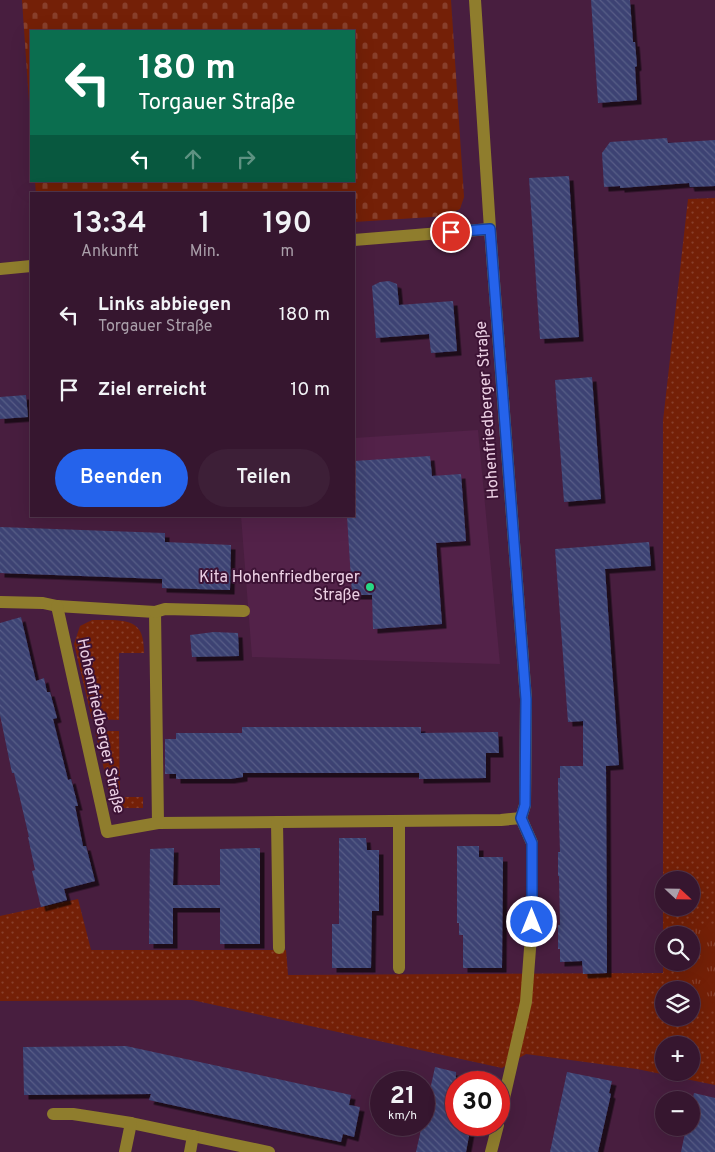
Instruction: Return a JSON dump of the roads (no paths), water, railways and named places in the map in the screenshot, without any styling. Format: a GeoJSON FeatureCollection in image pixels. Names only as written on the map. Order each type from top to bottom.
{"type":"FeatureCollection","features":[{"type":"Feature","properties":{"kind":"street","name":"Hohenfriedberger Straße"},"geometry":{"type":"LineString","coordinates":[[57,606],[107,832],[158,823],[399,822],[521,818],[525,805],[526,699],[490,229],[475,0]]}},
{"type":"Feature","properties":{"kind":"street"},"geometry":{"type":"LineString","coordinates":[[355,240],[490,229]]}},
{"type":"Feature","properties":{"kind":"street"},"geometry":{"type":"LineString","coordinates":[[0,269],[30,266]]}},
{"type":"Feature","properties":{"kind":"street"},"geometry":{"type":"LineString","coordinates":[[0,602],[42,603],[57,606],[155,612],[165,610],[244,611]]}},
{"type":"Feature","properties":{"kind":"street"},"geometry":{"type":"LineString","coordinates":[[155,612],[158,823]]}},
{"type":"Feature","properties":{"kind":"street"},"geometry":{"type":"LineString","coordinates":[[510,1072],[526,1002],[532,922],[532,843],[521,818]]}},
{"type":"Feature","properties":{"kind":"street"},"geometry":{"type":"LineString","coordinates":[[277,822],[279,948]]}},
{"type":"Feature","properties":{"kind":"street"},"geometry":{"type":"LineString","coordinates":[[399,822],[399,968]]}},
{"type":"Feature","properties":{"kind":"street"},"geometry":{"type":"LineString","coordinates":[[54,1114],[73,1114],[131,1123],[245,1149],[269,1152]]}},
{"type":"Feature","properties":{"kind":"street"},"geometry":{"type":"LineString","coordinates":[[125,1152],[131,1123]]}},
{"type":"Feature","properties":{"kind":"street"},"geometry":{"type":"LineString","coordinates":[[190,1152],[193,1136]]}},
{"type":"Feature","properties":{"kind":"street"},"geometry":{"type":"LineString","coordinates":[[491,1152],[495,1136]]}},
{"type":"Feature","properties":{"kind":"place","name":"Kita Hohenfriedberger Straße"},"geometry":{"type":"Point","coordinates":[370,587]}}]}
